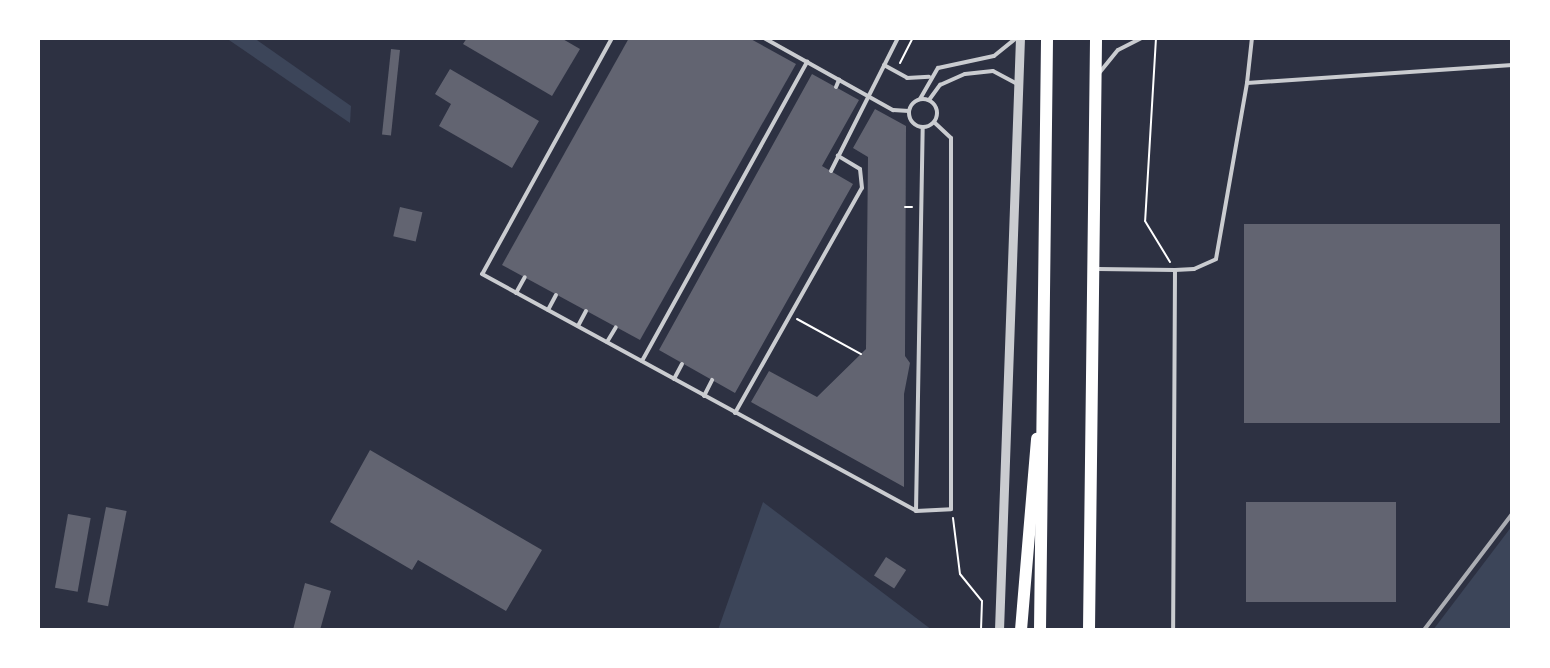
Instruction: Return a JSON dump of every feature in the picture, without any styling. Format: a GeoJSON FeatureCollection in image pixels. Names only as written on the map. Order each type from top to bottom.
{"type":"FeatureCollection","features":[{"type":"Feature","properties":{"kind":"main road"},"geometry":{"type":"LineString","coordinates":[[1040,630],[1047,38]]}},
{"type":"Feature","properties":{"kind":"main road"},"geometry":{"type":"LineString","coordinates":[[1089,630],[1097,269],[1096,38]]}},
{"type":"Feature","properties":{"kind":"main road"},"geometry":{"type":"LineString","coordinates":[[1021,630],[1043,372]]}},
{"type":"Feature","properties":{"kind":"street"},"geometry":{"type":"LineString","coordinates":[[999,630],[1019,86],[1018,38]]}},
{"type":"Feature","properties":{"kind":"lane"},"geometry":{"type":"LineString","coordinates":[[612,38],[482,274],[916,511],[951,509],[951,138],[934,122]]}},
{"type":"Feature","properties":{"kind":"lane"},"geometry":{"type":"LineString","coordinates":[[764,38],[893,110],[909,111]]}},
{"type":"Feature","properties":{"kind":"lane"},"geometry":{"type":"LineString","coordinates":[[831,171],[871,98],[898,38]]}},
{"type":"Feature","properties":{"kind":"lane"},"geometry":{"type":"LineString","coordinates":[[909,111],[920,99],[929,77],[949,62],[994,56],[1018,38]]}},
{"type":"Feature","properties":{"kind":"lane"},"geometry":{"type":"LineString","coordinates":[[1096,76],[1118,50],[1142,38]]}},
{"type":"Feature","properties":{"kind":"lane"},"geometry":{"type":"LineString","coordinates":[[1097,269],[1194,269],[1216,259],[1252,38]]}},
{"type":"Feature","properties":{"kind":"lane"},"geometry":{"type":"LineString","coordinates":[[771,50],[774,44]]}},
{"type":"Feature","properties":{"kind":"lane"},"geometry":{"type":"LineString","coordinates":[[642,362],[807,62]]}},
{"type":"Feature","properties":{"kind":"lane"},"geometry":{"type":"LineString","coordinates":[[884,65],[907,78],[929,77]]}},
{"type":"Feature","properties":{"kind":"lane"},"geometry":{"type":"LineString","coordinates":[[1247,83],[1512,65]]}},
{"type":"Feature","properties":{"kind":"lane"},"geometry":{"type":"LineString","coordinates":[[929,100],[940,85],[965,74],[993,71],[1011,77],[1019,86]]}},
{"type":"Feature","properties":{"kind":"lane"},"geometry":{"type":"LineString","coordinates":[[836,87],[839,80]]}},
{"type":"Feature","properties":{"kind":"lane"},"geometry":{"type":"LineString","coordinates":[[920,99],[929,100]]}},
{"type":"Feature","properties":{"kind":"lane"},"geometry":{"type":"LineString","coordinates":[[909,111],[912,122],[923,127],[934,122],[937,113],[929,100]]}},
{"type":"Feature","properties":{"kind":"lane"},"geometry":{"type":"LineString","coordinates":[[916,511],[923,127]]}},
{"type":"Feature","properties":{"kind":"lane"},"geometry":{"type":"LineString","coordinates":[[735,413],[862,188],[860,169],[838,156]]}},
{"type":"Feature","properties":{"kind":"lane"},"geometry":{"type":"LineString","coordinates":[[1173,630],[1175,270]]}},
{"type":"Feature","properties":{"kind":"lane"},"geometry":{"type":"LineString","coordinates":[[516,293],[525,277]]}},
{"type":"Feature","properties":{"kind":"lane"},"geometry":{"type":"LineString","coordinates":[[547,310],[556,295]]}},
{"type":"Feature","properties":{"kind":"lane"},"geometry":{"type":"LineString","coordinates":[[578,327],[586,311]]}},
{"type":"Feature","properties":{"kind":"lane"},"geometry":{"type":"LineString","coordinates":[[607,343],[616,327]]}},
{"type":"Feature","properties":{"kind":"lane"},"geometry":{"type":"LineString","coordinates":[[674,379],[682,364]]}},
{"type":"Feature","properties":{"kind":"lane"},"geometry":{"type":"LineString","coordinates":[[704,396],[712,380]]}},
{"type":"Feature","properties":{"kind":"path"},"geometry":{"type":"LineString","coordinates":[[896,71],[913,38]]}},
{"type":"Feature","properties":{"kind":"path"},"geometry":{"type":"LineString","coordinates":[[1156,38],[1145,221],[1175,270]]}},
{"type":"Feature","properties":{"kind":"path"},"geometry":{"type":"LineString","coordinates":[[791,315],[861,354]]}},
{"type":"Feature","properties":{"kind":"path"},"geometry":{"type":"LineString","coordinates":[[951,509],[960,574],[982,601],[981,630]]}},
{"type":"Feature","properties":{"kind":"shaded area"},"geometry":{"type":"Polygon","coordinates":[[[226,38],[254,38],[351,106],[350,123],[226,38]]]}},
{"type":"Feature","properties":{"kind":"shaded area"},"geometry":{"type":"Polygon","coordinates":[[[763,502],[932,630],[718,630],[763,502]]]}},
{"type":"Feature","properties":{"kind":"shaded area"},"geometry":{"type":"Polygon","coordinates":[[[1512,526],[1512,630],[1433,630],[1512,526]]]}},
{"type":"Feature","properties":{"kind":"building"},"geometry":{"type":"Polygon","coordinates":[[[467,38],[561,38],[580,49],[552,96],[463,44],[467,38]]]}},
{"type":"Feature","properties":{"kind":"building"},"geometry":{"type":"Polygon","coordinates":[[[629,38],[749,38],[796,64],[640,340],[502,265],[629,38]]]}},
{"type":"Feature","properties":{"kind":"building"},"geometry":{"type":"Polygon","coordinates":[[[391,49],[400,50],[391,135],[382,135],[391,49]]]}},
{"type":"Feature","properties":{"kind":"building"},"geometry":{"type":"Polygon","coordinates":[[[450,69],[539,121],[512,168],[439,126],[451,104],[435,94],[450,69]]]}},
{"type":"Feature","properties":{"kind":"building"},"geometry":{"type":"Polygon","coordinates":[[[812,74],[859,100],[822,166],[853,184],[735,393],[659,350],[812,74]]]}},
{"type":"Feature","properties":{"kind":"building"},"geometry":{"type":"Polygon","coordinates":[[[875,109],[906,126],[905,356],[910,363],[904,394],[904,487],[751,402],[769,371],[817,397],[866,349],[868,157],[853,148],[875,109]]]}},
{"type":"Feature","properties":{"kind":"building"},"geometry":{"type":"Polygon","coordinates":[[[400,207],[422,212],[416,241],[393,236],[400,207]]]}},
{"type":"Feature","properties":{"kind":"building"},"geometry":{"type":"Polygon","coordinates":[[[1244,224],[1500,224],[1500,423],[1244,423],[1244,224]]]}},
{"type":"Feature","properties":{"kind":"building"},"geometry":{"type":"Polygon","coordinates":[[[370,450],[542,550],[506,611],[418,560],[412,570],[330,522],[370,450]]]}},
{"type":"Feature","properties":{"kind":"building"},"geometry":{"type":"Polygon","coordinates":[[[1246,502],[1396,502],[1396,602],[1246,602],[1246,502]]]}},
{"type":"Feature","properties":{"kind":"building"},"geometry":{"type":"Polygon","coordinates":[[[106,507],[127,511],[108,606],[87,602],[106,507]]]}},
{"type":"Feature","properties":{"kind":"building"},"geometry":{"type":"Polygon","coordinates":[[[68,514],[91,518],[78,592],[55,588],[68,514]]]}},
{"type":"Feature","properties":{"kind":"building"},"geometry":{"type":"Polygon","coordinates":[[[886,557],[906,570],[894,589],[874,575],[886,557]]]}},
{"type":"Feature","properties":{"kind":"building"},"geometry":{"type":"Polygon","coordinates":[[[305,583],[331,591],[320,630],[293,630],[305,583]]]}},
{"type":"Feature","properties":{"kind":"railway"},"geometry":{"type":"LineString","coordinates":[[1424,630],[1512,514]]}}]}
